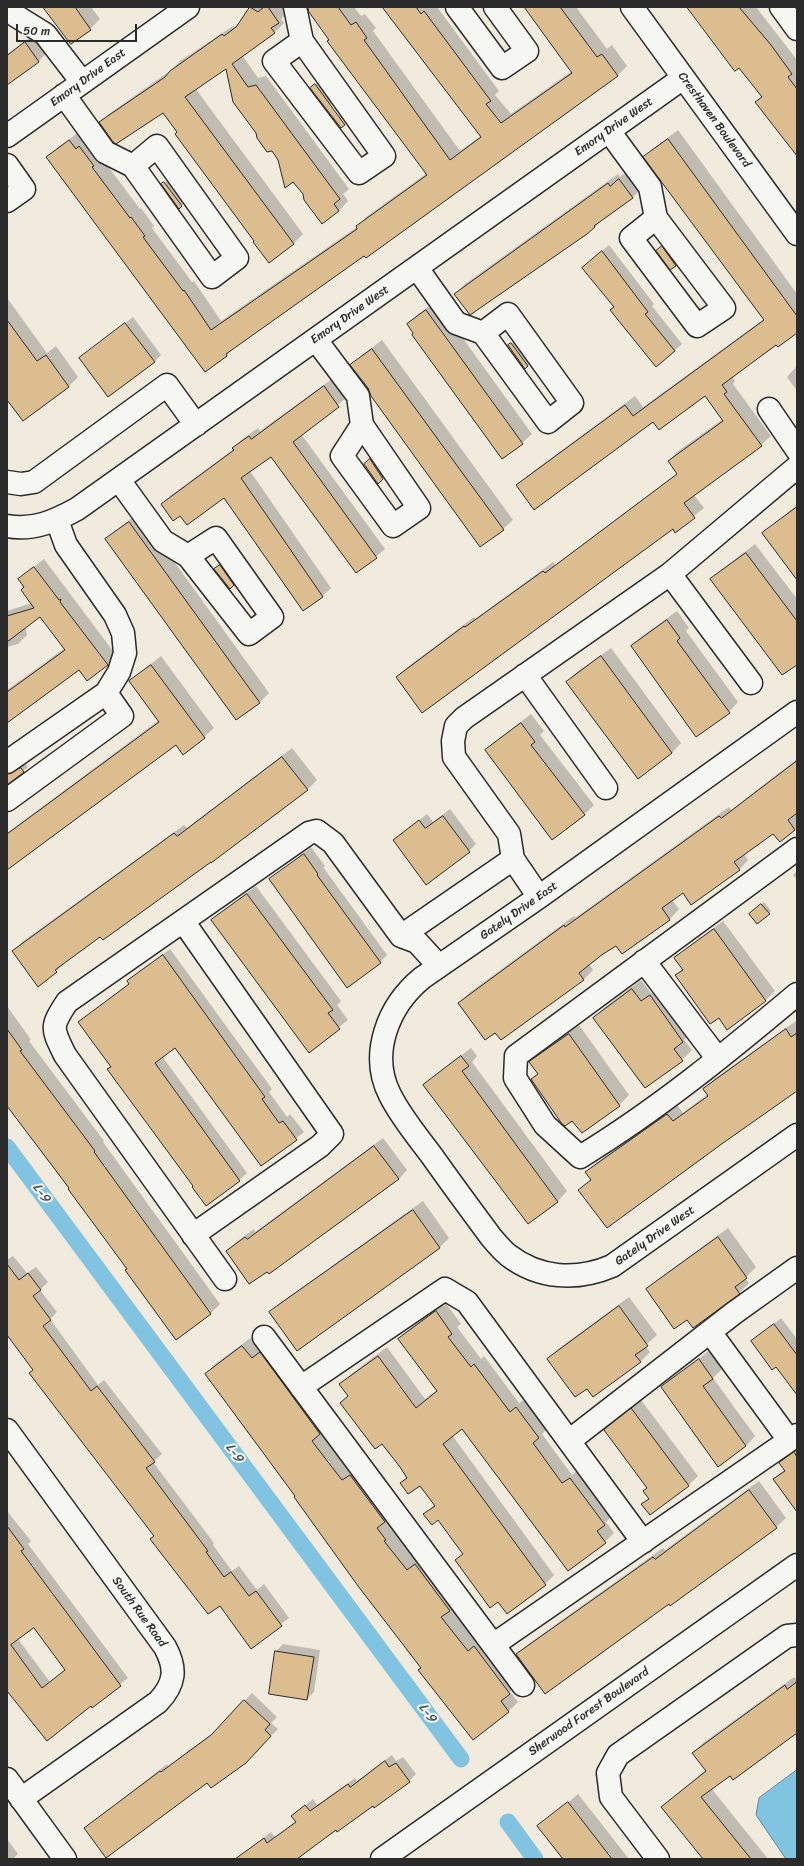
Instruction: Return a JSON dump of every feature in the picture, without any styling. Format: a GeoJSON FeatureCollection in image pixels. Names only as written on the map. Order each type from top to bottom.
{"type":"FeatureCollection","features":[{"type":"Feature","properties":{"kind":"street"},"geometry":{"type":"LineString","coordinates":[[295,7],[302,41],[384,156],[359,173],[274,61],[302,41]]}},
{"type":"Feature","properties":{"kind":"street"},"geometry":{"type":"LineString","coordinates":[[457,7],[502,68],[527,51],[495,7]]}},
{"type":"Feature","properties":{"kind":"street","name":"Cresthaven Boulevard"},"geometry":{"type":"LineString","coordinates":[[632,7],[797,234]]}},
{"type":"Feature","properties":{"kind":"street"},"geometry":{"type":"LineString","coordinates":[[781,7],[797,29]]}},
{"type":"Feature","properties":{"kind":"street","name":"Emory Drive East"},"geometry":{"type":"LineString","coordinates":[[7,136],[182,9]]}},
{"type":"Feature","properties":{"kind":"street"},"geometry":{"type":"LineString","coordinates":[[11,14],[44,34],[82,82]]}},
{"type":"Feature","properties":{"kind":"street","name":"Emory Drive West"},"geometry":{"type":"LineString","coordinates":[[7,526],[34,526],[57,520],[77,509],[683,78]]}},
{"type":"Feature","properties":{"kind":"street"},"geometry":{"type":"LineString","coordinates":[[64,95],[105,152],[133,166],[212,277],[237,258],[157,146],[133,166]]}},
{"type":"Feature","properties":{"kind":"street"},"geometry":{"type":"LineString","coordinates":[[609,130],[650,187],[656,218],[724,308],[697,326],[631,238],[656,218]]}},
{"type":"Feature","properties":{"kind":"street"},"geometry":{"type":"LineString","coordinates":[[7,164],[24,189],[7,201]]}},
{"type":"Feature","properties":{"kind":"street"},"geometry":{"type":"LineString","coordinates":[[417,268],[456,323],[483,333],[548,422],[572,403],[508,314],[483,333]]}},
{"type":"Feature","properties":{"kind":"street"},"geometry":{"type":"LineString","coordinates":[[316,340],[358,396],[362,425]]}},
{"type":"Feature","properties":{"kind":"street"},"geometry":{"type":"LineString","coordinates":[[7,482],[21,484],[34,482],[167,386],[196,424]]}},
{"type":"Feature","properties":{"kind":"street"},"geometry":{"type":"LineString","coordinates":[[769,410],[797,450]]}},
{"type":"Feature","properties":{"kind":"street"},"geometry":{"type":"LineString","coordinates":[[539,897],[513,859],[509,834],[454,757],[453,740],[456,726],[464,718],[670,574],[797,467]]}},
{"type":"Feature","properties":{"kind":"street"},"geometry":{"type":"LineString","coordinates":[[119,480],[163,541],[188,556]]}},
{"type":"Feature","properties":{"kind":"street"},"geometry":{"type":"LineString","coordinates":[[7,762],[106,693],[119,672],[125,653],[123,634],[116,615],[66,545],[57,520]]}},
{"type":"Feature","properties":{"kind":"street"},"geometry":{"type":"LineString","coordinates":[[670,574],[751,682]]}},
{"type":"Feature","properties":{"kind":"street"},"geometry":{"type":"LineString","coordinates":[[525,675],[606,788]]}},
{"type":"Feature","properties":{"kind":"street"},"geometry":{"type":"LineString","coordinates":[[7,800],[122,716],[106,693]]}},
{"type":"Feature","properties":{"kind":"street","name":"Gately Drive East"},"geometry":{"type":"LineString","coordinates":[[442,1170],[400,1112],[390,1094],[383,1072],[382,1048],[387,1025],[397,1004],[413,986],[439,966],[539,897],[797,712]]}},
{"type":"Feature","properties":{"kind":"street"},"geometry":{"type":"LineString","coordinates":[[225,1279],[65,1055],[54,1031],[56,1020],[67,1002],[309,833],[317,831],[333,843],[401,936],[417,942],[439,966]]}},
{"type":"Feature","properties":{"kind":"street"},"geometry":{"type":"LineString","coordinates":[[797,849],[516,1056],[515,1078],[545,1125],[580,1157],[602,1143],[718,1059],[797,994]]}},
{"type":"Feature","properties":{"kind":"street"},"geometry":{"type":"LineString","coordinates":[[401,936],[513,859]]}},
{"type":"Feature","properties":{"kind":"street"},"geometry":{"type":"LineString","coordinates":[[184,921],[332,1134],[320,1146],[193,1235]]}},
{"type":"Feature","properties":{"kind":"street"},"geometry":{"type":"LineString","coordinates":[[644,962],[718,1059]]}},
{"type":"Feature","properties":{"kind":"street","name":"Gately Drive West"},"geometry":{"type":"LineString","coordinates":[[442,1170],[491,1237],[507,1254],[522,1264],[538,1271],[555,1275],[578,1276],[601,1271],[622,1260],[797,1135]]}},
{"type":"Feature","properties":{"kind":"street"},"geometry":{"type":"LineString","coordinates":[[569,1440],[710,1332],[797,1268]]}},
{"type":"Feature","properties":{"kind":"street"},"geometry":{"type":"LineString","coordinates":[[301,1387],[445,1289],[467,1302],[643,1542]]}},
{"type":"Feature","properties":{"kind":"street"},"geometry":{"type":"LineString","coordinates":[[493,1645],[793,1438],[710,1332]]}},
{"type":"Feature","properties":{"kind":"street"},"geometry":{"type":"LineString","coordinates":[[264,1337],[524,1685]]}},
{"type":"Feature","properties":{"kind":"street","name":"South Rue Road"},"geometry":{"type":"LineString","coordinates":[[7,1430],[165,1647],[170,1657],[173,1669],[172,1682],[166,1693],[158,1702],[21,1799]]}},
{"type":"Feature","properties":{"kind":"street","name":"Sherwood Forest Boulevard"},"geometry":{"type":"LineString","coordinates":[[382,1859],[797,1565]]}},
{"type":"Feature","properties":{"kind":"street"},"geometry":{"type":"LineString","coordinates":[[658,1859],[611,1797],[608,1773],[618,1755],[787,1636],[797,1635]]}},
{"type":"Feature","properties":{"kind":"street"},"geometry":{"type":"LineString","coordinates":[[7,1779],[65,1859]]}},
{"type":"Feature","properties":{"kind":"water"},"geometry":{"type":"Polygon","coordinates":[[[797,1770],[797,1859],[786,1859],[756,1815],[759,1798],[797,1770]]]}},
{"type":"Feature","properties":{"kind":"building"},"geometry":{"type":"Polygon","coordinates":[[[43,7],[75,7],[91,30],[71,44],[43,7]]]}},
{"type":"Feature","properties":{"kind":"building"},"geometry":{"type":"Polygon","coordinates":[[[250,7],[258,12],[264,7],[268,7],[279,23],[271,28],[275,33],[232,64],[248,87],[256,85],[340,199],[334,204],[339,211],[322,224],[304,200],[303,194],[293,182],[285,188],[278,160],[272,151],[267,152],[257,138],[256,133],[233,102],[226,69],[185,97],[294,244],[269,263],[175,134],[177,132],[163,113],[116,144],[99,122],[165,77],[170,71],[222,34],[224,36],[236,27],[250,7]]]}},
{"type":"Feature","properties":{"kind":"building"},"geometry":{"type":"Polygon","coordinates":[[[308,7],[338,7],[351,25],[356,22],[367,38],[364,40],[450,160],[481,137],[382,7],[416,7],[421,14],[424,11],[491,101],[486,104],[501,123],[572,73],[524,7],[560,7],[597,57],[602,54],[618,76],[366,258],[364,256],[226,354],[227,356],[205,372],[46,157],[69,140],[76,149],[79,146],[94,166],[92,167],[145,236],[143,237],[183,291],[184,290],[211,330],[357,229],[356,226],[427,175],[327,41],[329,40],[309,12],[308,7]]]}},
{"type":"Feature","properties":{"kind":"building"},"geometry":{"type":"Polygon","coordinates":[[[687,7],[739,7],[771,45],[792,74],[788,77],[797,89],[797,156],[755,102],[762,97],[739,68],[735,71],[687,7]]]}},
{"type":"Feature","properties":{"kind":"building"},"geometry":{"type":"Polygon","coordinates":[[[25,42],[39,62],[7,85],[7,56],[25,42]]]}},
{"type":"Feature","properties":{"kind":"building"},"geometry":{"type":"Polygon","coordinates":[[[315,84],[345,125],[341,128],[310,88],[315,84]]]}},
{"type":"Feature","properties":{"kind":"building"},"geometry":{"type":"Polygon","coordinates":[[[668,139],[797,316],[797,333],[778,347],[776,345],[722,385],[727,392],[724,394],[762,446],[684,503],[695,518],[675,533],[673,529],[422,713],[396,677],[464,626],[465,627],[543,571],[545,573],[677,474],[668,461],[723,421],[705,396],[659,430],[653,422],[534,510],[516,485],[625,405],[633,416],[764,320],[643,157],[668,139]]]}},
{"type":"Feature","properties":{"kind":"building"},"geometry":{"type":"Polygon","coordinates":[[[619,179],[633,198],[594,226],[595,227],[587,234],[470,315],[454,294],[608,183],[610,186],[619,179]]]}},
{"type":"Feature","properties":{"kind":"building"},"geometry":{"type":"Polygon","coordinates":[[[164,182],[182,206],[179,209],[161,184],[164,182]]]}},
{"type":"Feature","properties":{"kind":"building"},"geometry":{"type":"Polygon","coordinates":[[[662,246],[676,266],[670,270],[656,251],[662,246]]]}},
{"type":"Feature","properties":{"kind":"building"},"geometry":{"type":"Polygon","coordinates":[[[602,251],[648,312],[645,314],[675,351],[656,367],[610,310],[614,307],[582,268],[602,251]]]}},
{"type":"Feature","properties":{"kind":"building"},"geometry":{"type":"Polygon","coordinates":[[[426,310],[523,444],[502,459],[412,335],[413,333],[407,324],[426,310]]]}},
{"type":"Feature","properties":{"kind":"building"},"geometry":{"type":"Polygon","coordinates":[[[7,320],[37,361],[46,355],[69,387],[23,421],[7,400],[7,320]]]}},
{"type":"Feature","properties":{"kind":"building"},"geometry":{"type":"Polygon","coordinates":[[[125,323],[155,362],[108,397],[79,358],[125,323]]]}},
{"type":"Feature","properties":{"kind":"building"},"geometry":{"type":"Polygon","coordinates":[[[511,343],[528,366],[525,369],[508,345],[511,343]]]}},
{"type":"Feature","properties":{"kind":"building"},"geometry":{"type":"Polygon","coordinates":[[[372,349],[504,530],[480,547],[371,396],[368,388],[350,365],[372,349]]]}},
{"type":"Feature","properties":{"kind":"building"},"geometry":{"type":"Polygon","coordinates":[[[324,386],[339,407],[293,442],[377,558],[356,573],[271,457],[241,478],[323,597],[303,611],[224,498],[187,525],[180,516],[173,521],[161,504],[234,450],[232,448],[249,436],[251,439],[324,386]]]}},
{"type":"Feature","properties":{"kind":"building"},"geometry":{"type":"Polygon","coordinates":[[[370,459],[383,479],[378,484],[364,464],[370,459]]]}},
{"type":"Feature","properties":{"kind":"building"},"geometry":{"type":"Polygon","coordinates":[[[797,507],[797,580],[762,533],[797,507]]]}},
{"type":"Feature","properties":{"kind":"building"},"geometry":{"type":"Polygon","coordinates":[[[129,522],[260,703],[236,720],[105,539],[129,522]]]}},
{"type":"Feature","properties":{"kind":"building"},"geometry":{"type":"Polygon","coordinates":[[[746,553],[797,621],[797,665],[782,675],[710,579],[746,553]]]}},
{"type":"Feature","properties":{"kind":"building"},"geometry":{"type":"Polygon","coordinates":[[[220,565],[234,585],[230,589],[214,569],[220,565]]]}},
{"type":"Feature","properties":{"kind":"building"},"geometry":{"type":"Polygon","coordinates":[[[34,567],[59,600],[61,599],[60,602],[108,665],[87,681],[79,670],[7,723],[7,692],[65,650],[40,617],[7,642],[7,616],[34,608],[21,590],[24,587],[18,579],[34,567]]]}},
{"type":"Feature","properties":{"kind":"building"},"geometry":{"type":"Polygon","coordinates":[[[667,620],[680,638],[677,641],[730,713],[696,737],[631,646],[667,620]]]}},
{"type":"Feature","properties":{"kind":"building"},"geometry":{"type":"Polygon","coordinates":[[[601,656],[672,753],[638,779],[566,682],[601,656]]]}},
{"type":"Feature","properties":{"kind":"building"},"geometry":{"type":"Polygon","coordinates":[[[151,665],[205,738],[183,755],[176,745],[7,870],[7,834],[159,722],[129,681],[151,665]]]}},
{"type":"Feature","properties":{"kind":"building"},"geometry":{"type":"Polygon","coordinates":[[[521,723],[535,742],[531,745],[585,815],[552,840],[485,750],[521,723]]]}},
{"type":"Feature","properties":{"kind":"building"},"geometry":{"type":"Polygon","coordinates":[[[282,757],[308,790],[211,863],[103,940],[100,937],[55,970],[57,972],[38,987],[12,951],[174,833],[177,836],[282,757]]]}},
{"type":"Feature","properties":{"kind":"building"},"geometry":{"type":"Polygon","coordinates":[[[797,761],[797,813],[788,820],[795,830],[780,842],[773,834],[734,862],[740,870],[691,905],[683,893],[662,908],[670,920],[622,954],[616,946],[603,954],[579,973],[584,980],[501,1040],[495,1033],[485,1040],[458,1003],[564,925],[565,927],[719,816],[721,818],[797,761]]]}},
{"type":"Feature","properties":{"kind":"building"},"geometry":{"type":"Polygon","coordinates":[[[21,768],[24,772],[7,785],[7,774],[21,768]]]}},
{"type":"Feature","properties":{"kind":"building"},"geometry":{"type":"Polygon","coordinates":[[[443,816],[470,852],[426,885],[393,840],[419,820],[425,828],[443,816]]]}},
{"type":"Feature","properties":{"kind":"building"},"geometry":{"type":"Polygon","coordinates":[[[304,854],[318,874],[317,875],[381,963],[347,988],[269,879],[304,854]]]}},
{"type":"Feature","properties":{"kind":"building"},"geometry":{"type":"Polygon","coordinates":[[[247,894],[333,1010],[328,1013],[340,1029],[309,1053],[211,920],[247,894]]]}},
{"type":"Feature","properties":{"kind":"building"},"geometry":{"type":"Polygon","coordinates":[[[761,904],[770,914],[757,924],[749,914],[761,904]]]}},
{"type":"Feature","properties":{"kind":"building"},"geometry":{"type":"Polygon","coordinates":[[[714,929],[766,1001],[727,1030],[719,1018],[710,1024],[675,975],[683,970],[674,958],[714,929]]]}},
{"type":"Feature","properties":{"kind":"building"},"geometry":{"type":"Polygon","coordinates":[[[163,955],[265,1097],[262,1099],[279,1123],[283,1121],[297,1140],[261,1166],[175,1048],[155,1063],[240,1181],[206,1206],[107,1069],[111,1067],[78,1022],[129,984],[127,981],[163,955]]]}},
{"type":"Feature","properties":{"kind":"building"},"geometry":{"type":"Polygon","coordinates":[[[632,989],[641,1001],[650,995],[683,1042],[674,1049],[683,1061],[645,1088],[593,1018],[632,989]]]}},
{"type":"Feature","properties":{"kind":"building"},"geometry":{"type":"Polygon","coordinates":[[[7,1029],[22,1050],[20,1051],[95,1151],[94,1152],[211,1314],[176,1340],[125,1270],[127,1269],[68,1189],[69,1188],[7,1106],[7,1029]]]}},
{"type":"Feature","properties":{"kind":"building"},"geometry":{"type":"Polygon","coordinates":[[[786,1029],[791,1037],[797,1033],[797,1091],[607,1228],[578,1190],[591,1180],[585,1172],[667,1114],[673,1121],[708,1096],[703,1089],[786,1029]]]}},
{"type":"Feature","properties":{"kind":"building"},"geometry":{"type":"Polygon","coordinates":[[[569,1034],[620,1106],[582,1133],[572,1121],[565,1126],[562,1124],[531,1079],[538,1074],[529,1062],[569,1034]]]}},
{"type":"Feature","properties":{"kind":"building"},"geometry":{"type":"Polygon","coordinates":[[[461,1056],[469,1066],[462,1071],[558,1202],[528,1224],[423,1085],[461,1056]]]}},
{"type":"Feature","properties":{"kind":"building"},"geometry":{"type":"Polygon","coordinates":[[[374,1146],[399,1179],[269,1274],[267,1272],[249,1284],[226,1251],[245,1237],[247,1239],[374,1146]]]}},
{"type":"Feature","properties":{"kind":"building"},"geometry":{"type":"Polygon","coordinates":[[[413,1210],[440,1248],[297,1351],[269,1312],[413,1210]]]}},
{"type":"Feature","properties":{"kind":"building"},"geometry":{"type":"Polygon","coordinates":[[[718,1237],[747,1278],[735,1287],[740,1294],[693,1328],[687,1320],[674,1329],[646,1289],[718,1237]]]}},
{"type":"Feature","properties":{"kind":"building"},"geometry":{"type":"Polygon","coordinates":[[[7,1264],[19,1280],[28,1273],[41,1290],[33,1296],[51,1320],[43,1326],[91,1391],[97,1386],[155,1462],[146,1468],[208,1551],[206,1552],[224,1577],[231,1572],[249,1596],[256,1591],[282,1626],[251,1649],[220,1606],[208,1614],[150,1539],[154,1536],[29,1373],[33,1370],[7,1335],[7,1264]]]}},
{"type":"Feature","properties":{"kind":"building"},"geometry":{"type":"Polygon","coordinates":[[[619,1306],[648,1346],[635,1355],[641,1362],[593,1397],[587,1389],[575,1397],[547,1359],[619,1306]]]}},
{"type":"Feature","properties":{"kind":"building"},"geometry":{"type":"Polygon","coordinates":[[[436,1311],[452,1334],[448,1337],[471,1367],[474,1364],[510,1412],[516,1407],[539,1438],[533,1443],[562,1483],[570,1478],[605,1525],[597,1531],[606,1543],[568,1571],[462,1429],[443,1444],[546,1585],[507,1614],[498,1602],[490,1608],[455,1560],[463,1554],[438,1520],[432,1525],[423,1514],[435,1506],[420,1486],[408,1494],[400,1483],[407,1478],[400,1467],[382,1444],[375,1449],[340,1403],[348,1396],[339,1384],[378,1356],[416,1408],[437,1391],[398,1339],[436,1311]]]}},
{"type":"Feature","properties":{"kind":"building"},"geometry":{"type":"Polygon","coordinates":[[[774,1324],[797,1355],[797,1395],[776,1367],[772,1370],[751,1341],[774,1324]]]}},
{"type":"Feature","properties":{"kind":"building"},"geometry":{"type":"Polygon","coordinates":[[[242,1346],[252,1358],[260,1352],[320,1434],[312,1441],[342,1480],[350,1475],[385,1522],[377,1528],[386,1540],[384,1541],[407,1570],[415,1564],[450,1611],[441,1617],[468,1651],[474,1646],[510,1694],[501,1701],[509,1712],[473,1740],[418,1670],[421,1668],[358,1586],[294,1497],[295,1496],[205,1374],[242,1346]]]}},
{"type":"Feature","properties":{"kind":"building"},"geometry":{"type":"Polygon","coordinates":[[[699,1359],[713,1379],[703,1386],[746,1446],[718,1467],[661,1387],[699,1359]]]}},
{"type":"Feature","properties":{"kind":"building"},"geometry":{"type":"Polygon","coordinates":[[[631,1408],[689,1486],[650,1515],[641,1504],[649,1499],[643,1491],[647,1488],[604,1430],[631,1408]]]}},
{"type":"Feature","properties":{"kind":"building"},"geometry":{"type":"Polygon","coordinates":[[[794,1452],[797,1457],[797,1512],[773,1479],[785,1471],[779,1463],[794,1452]]]}},
{"type":"Feature","properties":{"kind":"building"},"geometry":{"type":"Polygon","coordinates":[[[749,1490],[777,1528],[545,1694],[516,1654],[653,1557],[655,1559],[749,1490]]]}},
{"type":"Feature","properties":{"kind":"building"},"geometry":{"type":"Polygon","coordinates":[[[7,1526],[24,1549],[21,1551],[121,1686],[92,1708],[91,1706],[47,1741],[7,1691],[7,1526]],[[34,1628],[11,1645],[42,1688],[65,1670],[34,1628]]]}},
{"type":"Feature","properties":{"kind":"building"},"geometry":{"type":"Polygon","coordinates":[[[275,1651],[314,1657],[307,1700],[269,1694],[275,1651]]]}},
{"type":"Feature","properties":{"kind":"building"},"geometry":{"type":"Polygon","coordinates":[[[797,1682],[797,1733],[733,1780],[730,1776],[701,1797],[751,1859],[703,1859],[661,1807],[706,1771],[692,1753],[785,1685],[787,1689],[797,1682]]]}},
{"type":"Feature","properties":{"kind":"building"},"geometry":{"type":"Polygon","coordinates":[[[244,1700],[270,1724],[265,1730],[271,1736],[246,1763],[211,1788],[207,1783],[106,1858],[84,1828],[211,1735],[244,1700]]]}},
{"type":"Feature","properties":{"kind":"building"},"geometry":{"type":"Polygon","coordinates":[[[385,1761],[389,1767],[396,1763],[410,1782],[337,1832],[336,1830],[297,1859],[235,1859],[264,1838],[267,1843],[296,1822],[291,1816],[305,1805],[310,1811],[348,1784],[350,1787],[385,1761]]]}},
{"type":"Feature","properties":{"kind":"building"},"geometry":{"type":"Polygon","coordinates":[[[568,1802],[612,1859],[563,1859],[537,1826],[568,1802]]]}},
{"type":"Feature","properties":{"kind":"waterway","name":"L-9"},"geometry":{"type":"LineString","coordinates":[[7,1147],[461,1759]]}},
{"type":"Feature","properties":{"kind":"waterway","name":"L-9"},"geometry":{"type":"LineString","coordinates":[[508,1822],[535,1859]]}}]}
